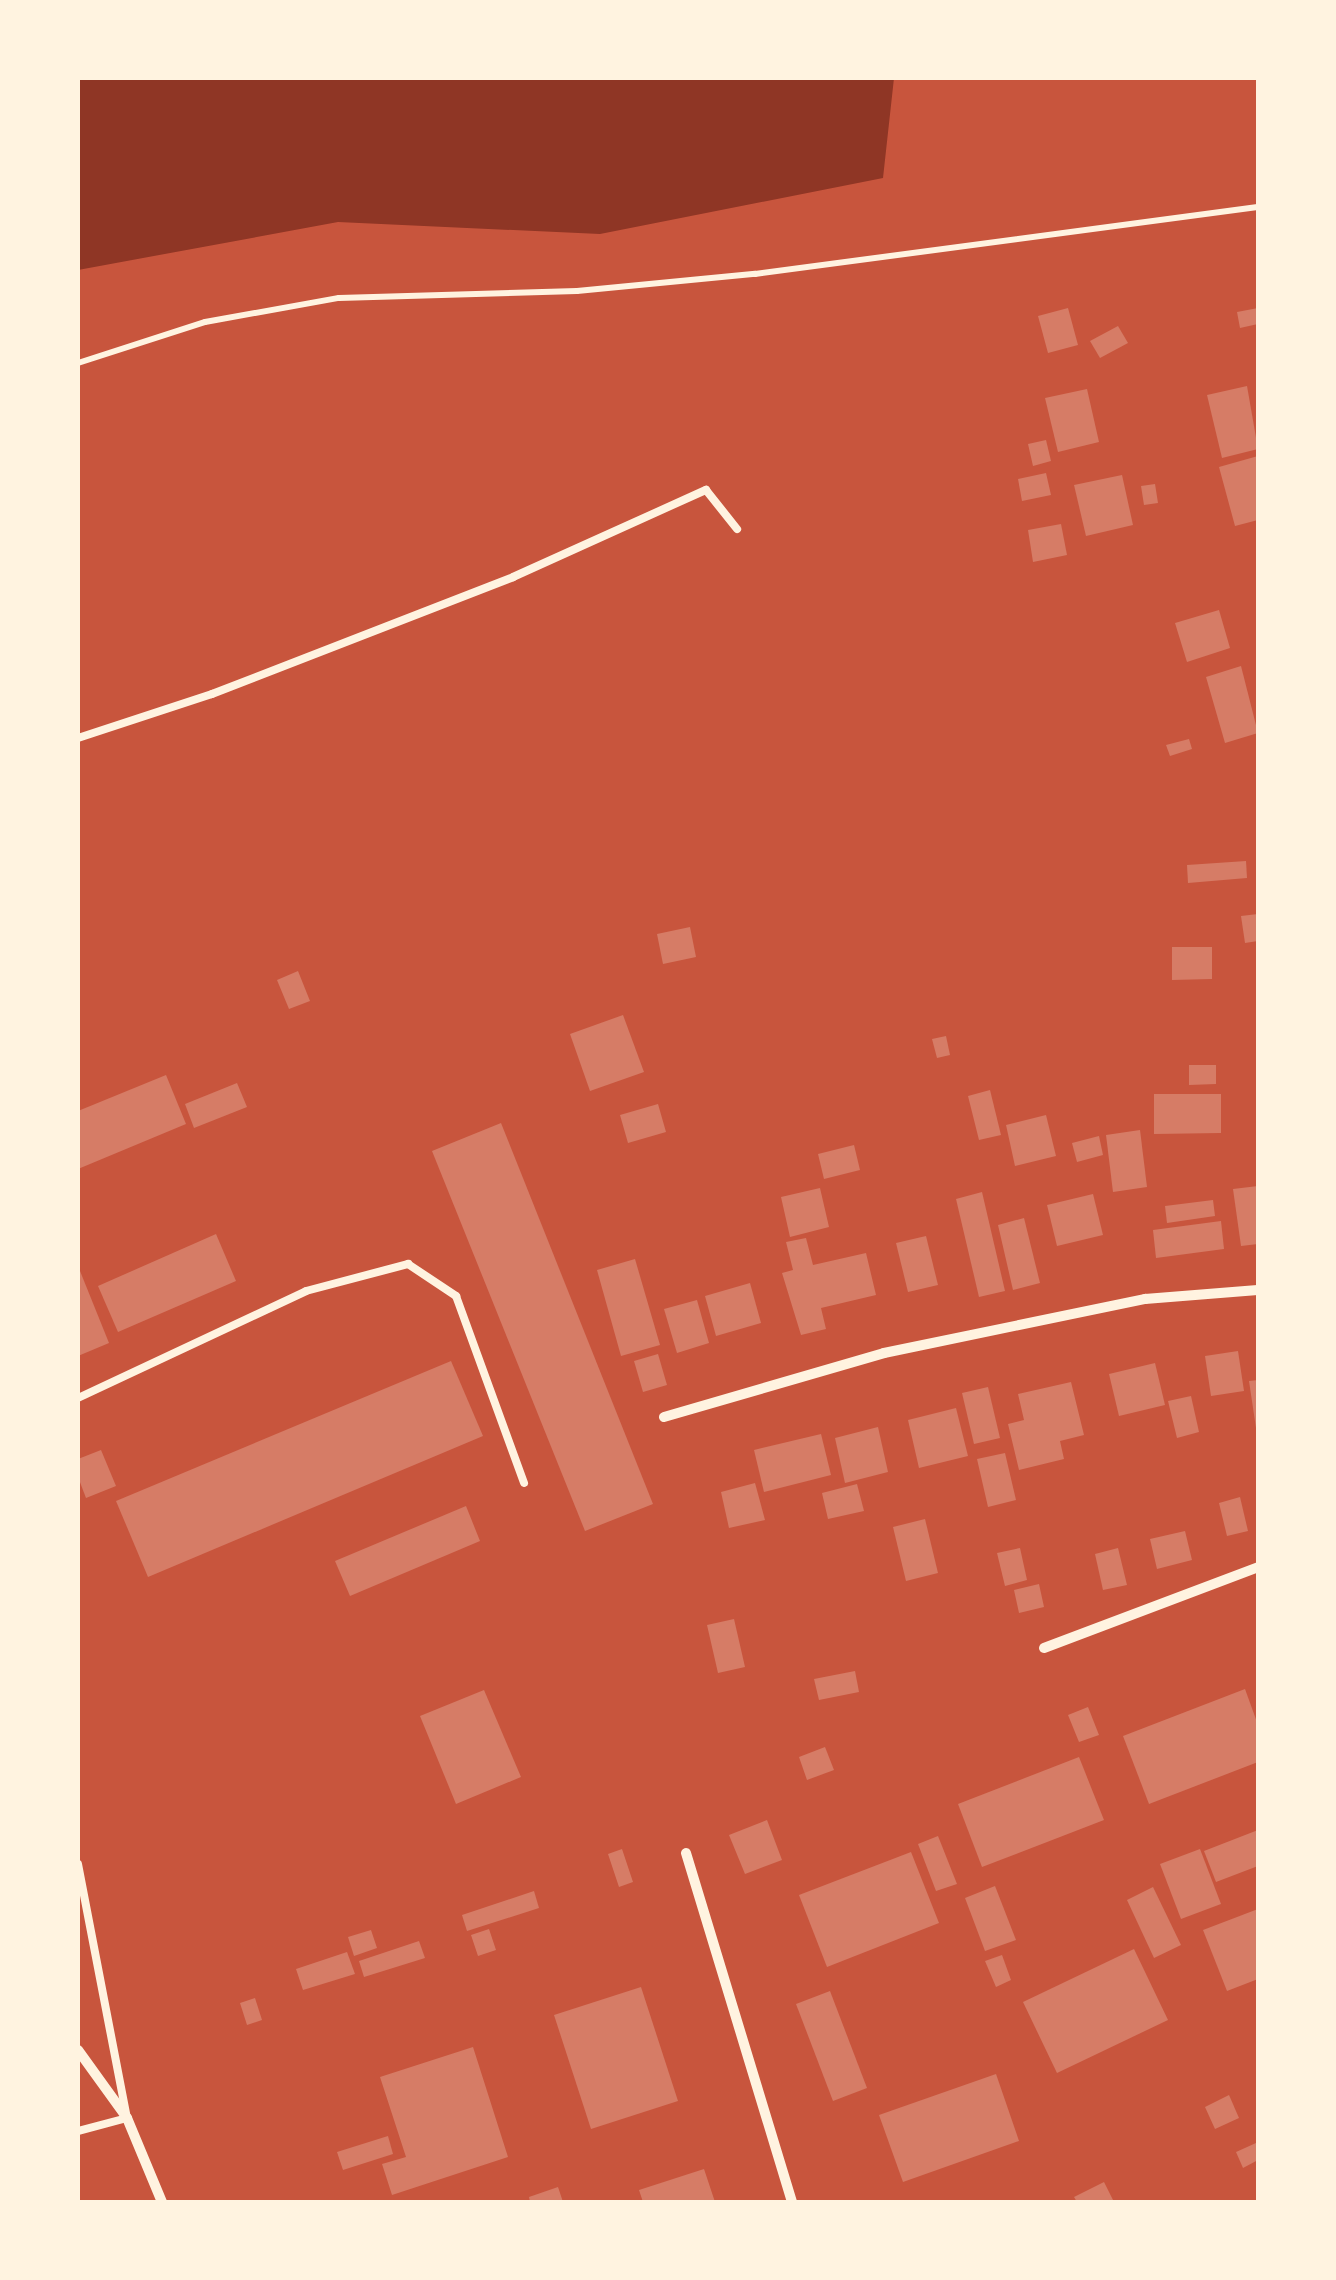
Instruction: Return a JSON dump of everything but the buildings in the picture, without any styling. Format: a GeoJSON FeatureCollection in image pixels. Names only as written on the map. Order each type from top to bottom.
{"type":"FeatureCollection","features":[{"type":"Feature","properties":{"kind":"street"},"geometry":{"type":"LineString","coordinates":[[664,1417],[884,1352],[1145,1299],[1258,1290]]}},
{"type":"Feature","properties":{"kind":"street"},"geometry":{"type":"LineString","coordinates":[[1044,1648],[1258,1567]]}},
{"type":"Feature","properties":{"kind":"street"},"geometry":{"type":"LineString","coordinates":[[686,1852],[792,2202]]}},
{"type":"Feature","properties":{"kind":"street"},"geometry":{"type":"LineString","coordinates":[[78,2050],[127,2118],[162,2202]]}},
{"type":"Feature","properties":{"kind":"lane"},"geometry":{"type":"LineString","coordinates":[[78,738],[212,694],[513,577],[706,490],[738,529]]}},
{"type":"Feature","properties":{"kind":"lane"},"geometry":{"type":"LineString","coordinates":[[78,1398],[306,1291],[408,1264],[456,1296],[524,1483]]}},
{"type":"Feature","properties":{"kind":"lane"},"geometry":{"type":"LineString","coordinates":[[78,1864],[127,2118],[78,2131]]}},
{"type":"Feature","properties":{"kind":"path"},"geometry":{"type":"LineString","coordinates":[[78,363],[205,322],[339,298],[577,292],[736,276],[1258,206]]}},
{"type":"Feature","properties":{"kind":"shaded area"},"geometry":{"type":"Polygon","coordinates":[[[78,78],[894,78],[883,178],[600,234],[338,222],[78,270],[78,78]]]}}]}
